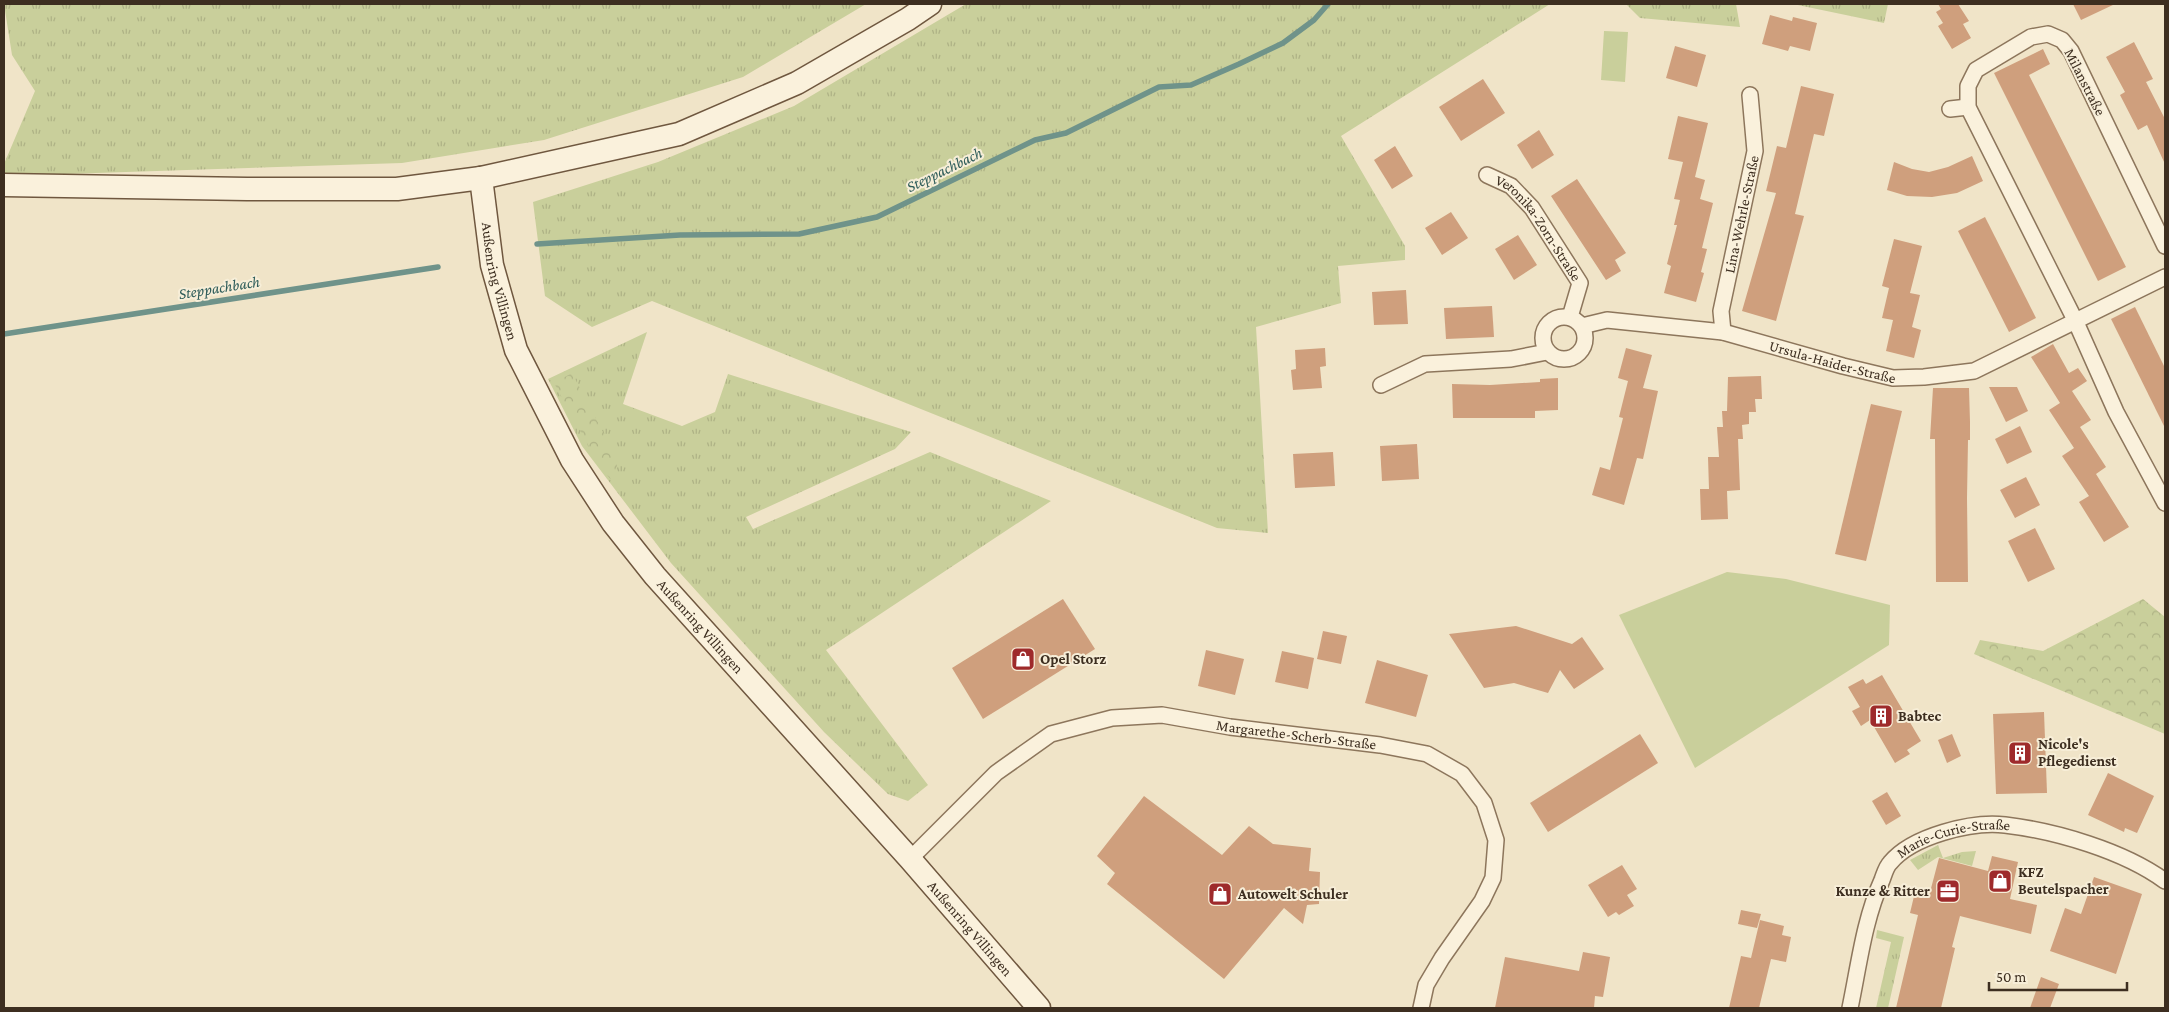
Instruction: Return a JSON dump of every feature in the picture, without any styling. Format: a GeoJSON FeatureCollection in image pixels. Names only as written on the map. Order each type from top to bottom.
{"type":"FeatureCollection","features":[{"type":"Feature","properties":{"kind":"street"},"geometry":{"type":"LineString","coordinates":[[4,185],[247,189],[397,189],[481,178],[679,134],[798,83],[908,19],[930,4]]}},
{"type":"Feature","properties":{"kind":"street","name":"Milanstraße"},"geometry":{"type":"LineString","coordinates":[[1968,107],[1968,86],[1976,70],[2031,37],[2048,34],[2062,40],[2071,51],[2165,246]]}},
{"type":"Feature","properties":{"kind":"street","name":"Lina-Wehrle-Straße"},"geometry":{"type":"LineString","coordinates":[[1722,332],[1721,312],[1756,151],[1750,95]]}},
{"type":"Feature","properties":{"kind":"street"},"geometry":{"type":"LineString","coordinates":[[1950,109],[1968,107],[2075,320],[2116,412],[2165,503]]}},
{"type":"Feature","properties":{"kind":"street","name":"Veronika-Zorn-Straße"},"geometry":{"type":"LineString","coordinates":[[1487,175],[1511,186],[1532,208],[1580,283],[1576,321]]}},
{"type":"Feature","properties":{"kind":"street","name":"Außenring Villingen"},"geometry":{"type":"LineString","coordinates":[[481,178],[492,265],[516,350],[572,460],[613,523],[655,576],[910,859],[1039,1008]]}},
{"type":"Feature","properties":{"kind":"street"},"geometry":{"type":"LineString","coordinates":[[2075,320],[2165,277]]}},
{"type":"Feature","properties":{"kind":"street"},"geometry":{"type":"LineString","coordinates":[[1556,318],[1576,321],[1585,340],[1584,346],[1574,357],[1560,359],[1548,352],[1543,339],[1546,326],[1556,318]]}},
{"type":"Feature","properties":{"kind":"street","name":"Ursula-Haider-Straße"},"geometry":{"type":"LineString","coordinates":[[1576,321],[1607,320],[1722,332],[1893,378],[1924,377],[1974,371],[2022,349],[2075,320]]}},
{"type":"Feature","properties":{"kind":"street"},"geometry":{"type":"LineString","coordinates":[[1381,385],[1425,364],[1511,359],[1548,352]]}},
{"type":"Feature","properties":{"kind":"street","name":"Margarethe-Scherb-Straße"},"geometry":{"type":"LineString","coordinates":[[910,859],[996,772],[1051,734],[1112,718],[1162,716],[1239,728],[1380,745],[1427,754],[1462,774],[1484,803],[1496,840],[1493,878],[1482,901],[1442,958],[1426,985],[1421,1008]]}},
{"type":"Feature","properties":{"kind":"street","name":"Marie-Curie-Straße"},"geometry":{"type":"LineString","coordinates":[[1850,1008],[1871,904],[1890,863],[1914,843],[1926,837],[1965,828],[2003,825],[2049,832],[2104,850],[2165,881]]}},
{"type":"Feature","properties":{"kind":"green space"},"geometry":{"type":"Polygon","coordinates":[[[4,4],[866,4],[743,77],[544,140],[402,163],[4,176],[4,164],[35,91],[12,55],[4,4]]]}},
{"type":"Feature","properties":{"kind":"green space"},"geometry":{"type":"Polygon","coordinates":[[[966,4],[1550,4],[1341,136],[1405,246],[1405,260],[1338,266],[1341,303],[1256,327],[1268,533],[1217,528],[652,301],[592,327],[545,296],[533,202],[658,162],[794,106],[966,4]]]}},
{"type":"Feature","properties":{"kind":"green space"},"geometry":{"type":"Polygon","coordinates":[[[1626,4],[1736,4],[1740,27],[1640,18],[1626,4]]]}},
{"type":"Feature","properties":{"kind":"green space"},"geometry":{"type":"Polygon","coordinates":[[[1793,4],[1888,4],[1884,23],[1793,4]]]}},
{"type":"Feature","properties":{"kind":"green space"},"geometry":{"type":"Polygon","coordinates":[[[1604,31],[1628,32],[1625,82],[1601,80],[1604,31]]]}},
{"type":"Feature","properties":{"kind":"green space"},"geometry":{"type":"Polygon","coordinates":[[[647,332],[623,404],[682,426],[715,412],[728,374],[911,432],[895,449],[746,517],[753,529],[930,452],[1051,501],[826,650],[928,785],[908,801],[888,794],[824,732],[671,563],[582,446],[548,379],[647,332]]]}},
{"type":"Feature","properties":{"kind":"green space"},"geometry":{"type":"Polygon","coordinates":[[[572,373],[617,459],[617,487],[599,465],[554,383],[572,373]]]}},
{"type":"Feature","properties":{"kind":"green space"},"geometry":{"type":"Polygon","coordinates":[[[1727,572],[1786,579],[1890,605],[1889,645],[1695,768],[1619,615],[1727,572]]]}},
{"type":"Feature","properties":{"kind":"green space"},"geometry":{"type":"Polygon","coordinates":[[[2143,599],[2165,617],[2165,734],[1974,654],[1980,640],[2043,651],[2143,599]]]}},
{"type":"Feature","properties":{"kind":"green space"},"geometry":{"type":"Polygon","coordinates":[[[1938,845],[1943,858],[1962,852],[1976,851],[1972,866],[1938,857],[1918,870],[1910,860],[1938,845]]]}},
{"type":"Feature","properties":{"kind":"green space"},"geometry":{"type":"Polygon","coordinates":[[[1877,930],[1904,937],[1888,1008],[1876,1008],[1891,942],[1876,938],[1877,930]]]}},
{"type":"Feature","properties":{"kind":"building"},"geometry":{"type":"Polygon","coordinates":[[[1938,4],[1958,4],[1969,21],[1963,24],[1971,38],[1952,49],[1938,26],[1943,23],[1936,12],[1941,9],[1938,4]]]}},
{"type":"Feature","properties":{"kind":"building"},"geometry":{"type":"Polygon","coordinates":[[[2073,4],[2115,4],[2081,20],[2073,4]]]}},
{"type":"Feature","properties":{"kind":"building"},"geometry":{"type":"Polygon","coordinates":[[[1770,15],[1792,21],[1793,17],[1817,23],[1810,51],[1790,46],[1788,51],[1762,44],[1770,15]]]}},
{"type":"Feature","properties":{"kind":"building"},"geometry":{"type":"Polygon","coordinates":[[[2134,42],[2153,79],[2146,82],[2165,119],[2165,164],[2147,125],[2138,130],[2120,95],[2125,92],[2106,57],[2134,42]]]}},
{"type":"Feature","properties":{"kind":"building"},"geometry":{"type":"Polygon","coordinates":[[[1675,46],[1706,55],[1697,87],[1666,78],[1675,46]]]}},
{"type":"Feature","properties":{"kind":"building"},"geometry":{"type":"Polygon","coordinates":[[[2043,49],[2050,64],[2029,75],[2126,267],[2098,281],[1994,73],[2043,49]]]}},
{"type":"Feature","properties":{"kind":"building"},"geometry":{"type":"Polygon","coordinates":[[[1483,79],[1505,113],[1461,141],[1439,107],[1483,79]]]}},
{"type":"Feature","properties":{"kind":"building"},"geometry":{"type":"Polygon","coordinates":[[[1801,86],[1834,94],[1824,136],[1814,134],[1795,214],[1804,216],[1776,321],[1742,311],[1776,193],[1766,191],[1777,146],[1786,148],[1801,86]]]}},
{"type":"Feature","properties":{"kind":"building"},"geometry":{"type":"Polygon","coordinates":[[[1678,116],[1708,123],[1695,177],[1705,180],[1700,199],[1713,203],[1702,248],[1707,249],[1701,272],[1704,273],[1696,302],[1664,293],[1671,266],[1667,264],[1677,225],[1674,225],[1680,200],[1674,199],[1683,162],[1668,159],[1678,116]]]}},
{"type":"Feature","properties":{"kind":"building"},"geometry":{"type":"Polygon","coordinates":[[[1539,130],[1554,155],[1532,169],[1517,145],[1539,130]]]}},
{"type":"Feature","properties":{"kind":"building"},"geometry":{"type":"Polygon","coordinates":[[[1395,146],[1413,176],[1392,189],[1374,160],[1395,146]]]}},
{"type":"Feature","properties":{"kind":"building"},"geometry":{"type":"Polygon","coordinates":[[[1972,156],[1983,181],[1957,193],[1932,197],[1907,196],[1887,190],[1894,162],[1912,169],[1929,172],[1948,167],[1972,156]]]}},
{"type":"Feature","properties":{"kind":"building"},"geometry":{"type":"Polygon","coordinates":[[[1577,179],[1626,253],[1615,260],[1621,271],[1606,280],[1551,196],[1577,179]]]}},
{"type":"Feature","properties":{"kind":"building"},"geometry":{"type":"Polygon","coordinates":[[[1451,212],[1468,238],[1442,255],[1425,228],[1451,212]]]}},
{"type":"Feature","properties":{"kind":"building"},"geometry":{"type":"Polygon","coordinates":[[[1985,217],[2036,318],[2009,332],[1958,231],[1985,217]]]}},
{"type":"Feature","properties":{"kind":"building"},"geometry":{"type":"Polygon","coordinates":[[[1518,235],[1537,265],[1514,280],[1495,249],[1518,235]]]}},
{"type":"Feature","properties":{"kind":"building"},"geometry":{"type":"Polygon","coordinates":[[[1894,239],[1922,246],[1910,293],[1920,295],[1912,327],[1921,330],[1914,358],[1886,351],[1893,320],[1882,318],[1889,288],[1882,286],[1894,239]]]}},
{"type":"Feature","properties":{"kind":"building"},"geometry":{"type":"Polygon","coordinates":[[[1406,290],[1408,324],[1374,325],[1372,292],[1406,290]]]}},
{"type":"Feature","properties":{"kind":"building"},"geometry":{"type":"Polygon","coordinates":[[[1492,306],[1494,337],[1446,339],[1444,308],[1492,306]]]}},
{"type":"Feature","properties":{"kind":"building"},"geometry":{"type":"Polygon","coordinates":[[[2135,307],[2165,368],[2165,428],[2111,319],[2135,307]]]}},
{"type":"Feature","properties":{"kind":"building"},"geometry":{"type":"Polygon","coordinates":[[[2053,344],[2069,373],[2078,368],[2087,381],[2072,391],[2091,420],[2080,427],[2106,467],[2096,474],[2129,527],[2104,542],[2079,502],[2089,496],[2062,456],[2074,448],[2049,410],[2060,403],[2031,357],[2053,344]]]}},
{"type":"Feature","properties":{"kind":"building"},"geometry":{"type":"Polygon","coordinates":[[[1325,348],[1326,366],[1320,367],[1322,388],[1293,390],[1291,370],[1296,369],[1295,350],[1325,348]]]}},
{"type":"Feature","properties":{"kind":"building"},"geometry":{"type":"Polygon","coordinates":[[[1626,348],[1652,355],[1643,388],[1658,391],[1643,459],[1637,458],[1624,505],[1592,495],[1600,467],[1610,470],[1623,418],[1619,417],[1628,381],[1618,378],[1626,348]]]}},
{"type":"Feature","properties":{"kind":"building"},"geometry":{"type":"Polygon","coordinates":[[[1761,376],[1762,399],[1755,399],[1756,412],[1749,412],[1749,424],[1742,425],[1743,439],[1738,439],[1740,490],[1727,491],[1728,519],[1701,520],[1700,489],[1709,489],[1708,457],[1719,457],[1717,427],[1723,427],[1722,411],[1727,411],[1728,377],[1761,376]]]}},
{"type":"Feature","properties":{"kind":"building"},"geometry":{"type":"Polygon","coordinates":[[[1558,378],[1558,410],[1535,411],[1535,418],[1453,418],[1452,384],[1490,385],[1540,382],[1540,379],[1558,378]]]}},
{"type":"Feature","properties":{"kind":"building"},"geometry":{"type":"Polygon","coordinates":[[[1989,387],[2017,387],[2028,411],[2006,422],[1989,387]]]}},
{"type":"Feature","properties":{"kind":"building"},"geometry":{"type":"Polygon","coordinates":[[[1933,388],[1969,388],[1968,582],[1936,582],[1935,439],[1930,439],[1933,388]]]}},
{"type":"Feature","properties":{"kind":"building"},"geometry":{"type":"Polygon","coordinates":[[[1871,404],[1902,411],[1866,561],[1835,554],[1871,404]]]}},
{"type":"Feature","properties":{"kind":"building"},"geometry":{"type":"Polygon","coordinates":[[[2020,426],[2032,452],[2007,464],[1995,439],[2020,426]]]}},
{"type":"Feature","properties":{"kind":"building"},"geometry":{"type":"Polygon","coordinates":[[[1417,444],[1419,479],[1382,481],[1380,446],[1417,444]]]}},
{"type":"Feature","properties":{"kind":"building"},"geometry":{"type":"Polygon","coordinates":[[[1333,452],[1335,486],[1295,488],[1293,454],[1333,452]]]}},
{"type":"Feature","properties":{"kind":"building"},"geometry":{"type":"Polygon","coordinates":[[[2026,477],[2040,505],[2015,518],[2000,490],[2026,477]]]}},
{"type":"Feature","properties":{"kind":"building"},"geometry":{"type":"Polygon","coordinates":[[[2035,528],[2055,569],[2028,582],[2008,541],[2035,528]]]}},
{"type":"Feature","properties":{"kind":"building","name":"Opel Storz"},"geometry":{"type":"Polygon","coordinates":[[[1063,599],[1095,649],[983,719],[952,668],[1063,599]]]}},
{"type":"Feature","properties":{"kind":"building"},"geometry":{"type":"Polygon","coordinates":[[[1516,626],[1572,644],[1582,637],[1604,669],[1574,689],[1560,670],[1548,693],[1514,683],[1484,688],[1449,634],[1516,626]]]}},
{"type":"Feature","properties":{"kind":"building"},"geometry":{"type":"Polygon","coordinates":[[[1323,631],[1347,636],[1341,664],[1317,659],[1323,631]]]}},
{"type":"Feature","properties":{"kind":"building"},"geometry":{"type":"Polygon","coordinates":[[[1206,650],[1244,659],[1235,695],[1198,686],[1206,650]]]}},
{"type":"Feature","properties":{"kind":"building"},"geometry":{"type":"Polygon","coordinates":[[[1282,651],[1314,658],[1308,689],[1275,682],[1282,651]]]}},
{"type":"Feature","properties":{"kind":"building"},"geometry":{"type":"Polygon","coordinates":[[[1377,660],[1428,675],[1416,717],[1365,703],[1377,660]]]}},
{"type":"Feature","properties":{"kind":"building","name":"Babtec"},"geometry":{"type":"Polygon","coordinates":[[[1882,675],[1921,741],[1907,750],[1910,754],[1895,763],[1870,720],[1861,726],[1852,711],[1860,707],[1848,687],[1863,679],[1866,684],[1882,675]]]}},
{"type":"Feature","properties":{"kind":"building","name":"Nicole's Pflegedienst"},"geometry":{"type":"Polygon","coordinates":[[[2044,712],[2047,793],[1996,794],[1993,714],[2044,712]]]}},
{"type":"Feature","properties":{"kind":"building"},"geometry":{"type":"Polygon","coordinates":[[[1640,734],[1658,763],[1548,832],[1530,803],[1640,734]]]}},
{"type":"Feature","properties":{"kind":"building"},"geometry":{"type":"Polygon","coordinates":[[[1952,734],[1961,756],[1947,763],[1938,740],[1952,734]]]}},
{"type":"Feature","properties":{"kind":"building"},"geometry":{"type":"Polygon","coordinates":[[[2108,773],[2154,796],[2137,833],[2125,828],[2124,832],[2088,815],[2108,773]]]}},
{"type":"Feature","properties":{"kind":"building"},"geometry":{"type":"Polygon","coordinates":[[[1887,792],[1901,816],[1886,825],[1872,801],[1887,792]]]}},
{"type":"Feature","properties":{"kind":"building","name":"Autowelt Schuler"},"geometry":{"type":"Polygon","coordinates":[[[1144,796],[1222,855],[1249,826],[1273,844],[1311,848],[1309,871],[1320,872],[1319,904],[1307,905],[1303,924],[1284,908],[1224,979],[1107,884],[1115,873],[1097,856],[1144,796]]]}},
{"type":"Feature","properties":{"kind":"building"},"geometry":{"type":"Polygon","coordinates":[[[1992,856],[2018,862],[2010,899],[2037,905],[2031,934],[1960,916],[1952,947],[1955,948],[1941,1008],[1896,1008],[1918,915],[1910,913],[1915,892],[1929,896],[1939,858],[1988,871],[1992,856]]]}},
{"type":"Feature","properties":{"kind":"building"},"geometry":{"type":"Polygon","coordinates":[[[1622,865],[1637,889],[1627,895],[1634,906],[1619,915],[1616,912],[1608,917],[1588,885],[1622,865]]]}},
{"type":"Feature","properties":{"kind":"building"},"geometry":{"type":"Polygon","coordinates":[[[2094,877],[2142,894],[2116,974],[2050,951],[2065,908],[2081,914],[2094,877]]]}},
{"type":"Feature","properties":{"kind":"building"},"geometry":{"type":"Polygon","coordinates":[[[1741,910],[1761,914],[1757,928],[1738,924],[1741,910]]]}},
{"type":"Feature","properties":{"kind":"building"},"geometry":{"type":"Polygon","coordinates":[[[1760,920],[1784,926],[1782,935],[1791,937],[1786,962],[1771,959],[1759,1008],[1729,1008],[1741,956],[1751,958],[1760,920]]]}},
{"type":"Feature","properties":{"kind":"building"},"geometry":{"type":"Polygon","coordinates":[[[1583,952],[1610,957],[1603,997],[1595,996],[1594,1008],[1495,1008],[1505,957],[1579,971],[1583,952]]]}},
{"type":"Feature","properties":{"kind":"building"},"geometry":{"type":"Polygon","coordinates":[[[2041,977],[2059,984],[2050,1008],[2030,1008],[2041,977]]]}},
{"type":"Feature","properties":{"kind":"waterway","name":"Steppachbach"},"geometry":{"type":"LineString","coordinates":[[537,244],[680,235],[799,234],[877,217],[1035,140],[1066,133],[1159,87],[1191,85],[1239,64],[1283,43],[1314,20],[1328,4]]}},
{"type":"Feature","properties":{"kind":"waterway","name":"Steppachbach"},"geometry":{"type":"LineString","coordinates":[[4,334],[438,267]]}},
{"type":"Feature","properties":{"kind":"place","name":"Opel Storz"},"geometry":{"type":"Point","coordinates":[1023,659]}},
{"type":"Feature","properties":{"kind":"place","name":"Babtec"},"geometry":{"type":"Point","coordinates":[1881,716]}},
{"type":"Feature","properties":{"kind":"place","name":"Nicole's Pflegedienst"},"geometry":{"type":"Point","coordinates":[2020,753]}},
{"type":"Feature","properties":{"kind":"place","name":"KFZ Beutelspacher"},"geometry":{"type":"Point","coordinates":[2000,881]}},
{"type":"Feature","properties":{"kind":"place","name":"Kunze & Ritter"},"geometry":{"type":"Point","coordinates":[1948,891]}},
{"type":"Feature","properties":{"kind":"place","name":"Autowelt Schuler"},"geometry":{"type":"Point","coordinates":[1220,894]}}]}
